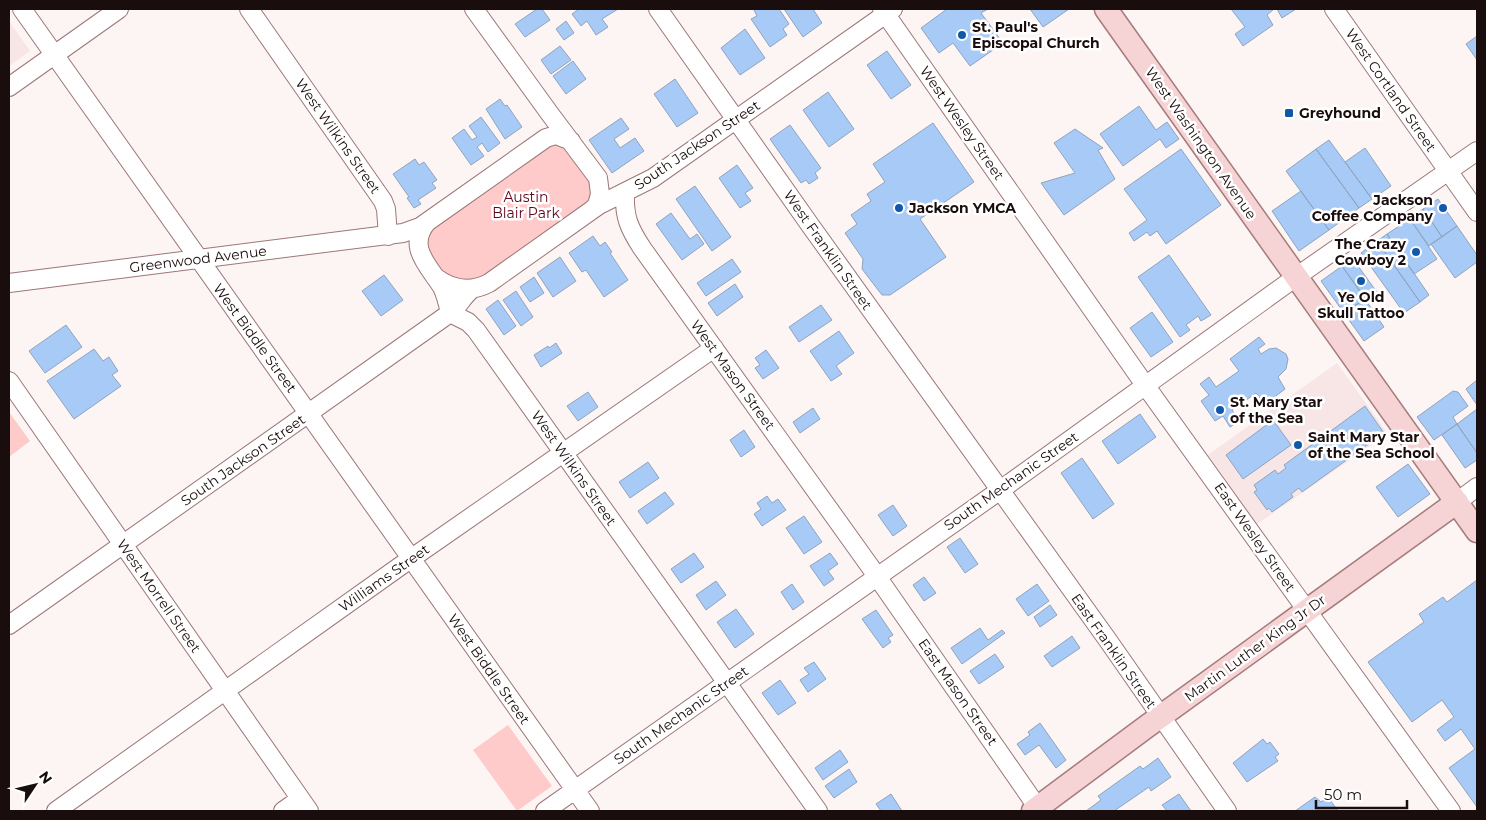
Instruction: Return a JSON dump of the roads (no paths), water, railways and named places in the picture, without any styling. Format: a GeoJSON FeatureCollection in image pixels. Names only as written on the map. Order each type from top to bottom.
{"type":"FeatureCollection","features":[{"type":"Feature","properties":{"kind":"main road","name":"West Washington Avenue"},"geometry":{"type":"LineString","coordinates":[[1106,9],[1477,531]]}},
{"type":"Feature","properties":{"kind":"main road","name":"Martin Luther King Jr Dr"},"geometry":{"type":"LineString","coordinates":[[1036,810],[1160,717],[1457,502]]}},
{"type":"Feature","properties":{"kind":"street","name":"West Biddle Street"},"geometry":{"type":"LineString","coordinates":[[22,9],[590,811]]}},
{"type":"Feature","properties":{"kind":"street"},"geometry":{"type":"LineString","coordinates":[[9,88],[119,9]]}},
{"type":"Feature","properties":{"kind":"street","name":"West Wilkins Street"},"geometry":{"type":"LineString","coordinates":[[248,9],[383,201],[386,210],[388,236]]}},
{"type":"Feature","properties":{"kind":"street"},"geometry":{"type":"LineString","coordinates":[[474,9],[598,178],[611,190],[625,193]]}},
{"type":"Feature","properties":{"kind":"street","name":"West Franklin Street"},"geometry":{"type":"LineString","coordinates":[[658,9],[1000,490]]}},
{"type":"Feature","properties":{"kind":"street","name":"West Cortland Street"},"geometry":{"type":"LineString","coordinates":[[1334,9],[1477,212]]}},
{"type":"Feature","properties":{"kind":"street","name":"South Jackson Street"},"geometry":{"type":"LineString","coordinates":[[9,625],[450,313],[463,296],[472,289],[489,283],[591,210],[653,178],[887,11]]}},
{"type":"Feature","properties":{"kind":"street","name":"West Wesley Street"},"geometry":{"type":"LineString","coordinates":[[887,11],[1145,385]]}},
{"type":"Feature","properties":{"kind":"street"},"geometry":{"type":"LineString","coordinates":[[546,138],[550,128],[550,114]]}},
{"type":"Feature","properties":{"kind":"street"},"geometry":{"type":"LineString","coordinates":[[546,138],[556,136],[571,142]]}},
{"type":"Feature","properties":{"kind":"street","name":"Greenwood Avenue"},"geometry":{"type":"LineString","coordinates":[[9,283],[388,236],[414,230],[546,138]]}},
{"type":"Feature","properties":{"kind":"street","name":"South Mechanic Street"},"geometry":{"type":"LineString","coordinates":[[546,811],[1000,490],[1296,277],[1477,151]]}},
{"type":"Feature","properties":{"kind":"street"},"geometry":{"type":"LineString","coordinates":[[591,210],[597,205],[600,194],[598,178]]}},
{"type":"Feature","properties":{"kind":"street","name":"West Mason Street"},"geometry":{"type":"LineString","coordinates":[[625,193],[625,212],[634,236],[877,576]]}},
{"type":"Feature","properties":{"kind":"street"},"geometry":{"type":"LineString","coordinates":[[422,258],[418,247],[419,235],[427,222]]}},
{"type":"Feature","properties":{"kind":"street"},"geometry":{"type":"LineString","coordinates":[[388,236],[407,242],[422,258],[444,292],[450,313]]}},
{"type":"Feature","properties":{"kind":"street"},"geometry":{"type":"LineString","coordinates":[[435,277],[454,288],[472,289]]}},
{"type":"Feature","properties":{"kind":"street","name":"West Wilkins Street"},"geometry":{"type":"LineString","coordinates":[[450,313],[468,322],[476,330],[818,811]]}},
{"type":"Feature","properties":{"kind":"street","name":"Williams Street"},"geometry":{"type":"LineString","coordinates":[[56,811],[411,558],[714,348]]}},
{"type":"Feature","properties":{"kind":"street","name":"West Morrell Street"},"geometry":{"type":"LineString","coordinates":[[9,381],[305,805]]}},
{"type":"Feature","properties":{"kind":"street","name":"East Wesley Street"},"geometry":{"type":"LineString","coordinates":[[1145,385],[1452,811]]}},
{"type":"Feature","properties":{"kind":"street","name":"Martin Luther King Jr Dr"},"geometry":{"type":"LineString","coordinates":[[1457,502],[1477,487]]}},
{"type":"Feature","properties":{"kind":"street","name":"East Franklin Street"},"geometry":{"type":"LineString","coordinates":[[1000,490],[1227,811]]}},
{"type":"Feature","properties":{"kind":"street","name":"East Mason Street"},"geometry":{"type":"LineString","coordinates":[[877,576],[1036,810]]}},
{"type":"Feature","properties":{"kind":"street"},"geometry":{"type":"LineString","coordinates":[[283,811],[305,805]]}},
{"type":"Feature","properties":{"kind":"place","name":"St. Paul's Episcopal Church"},"geometry":{"type":"Point","coordinates":[962,35]}},
{"type":"Feature","properties":{"kind":"place","name":"Greyhound"},"geometry":{"type":"Point","coordinates":[1289,113]}},
{"type":"Feature","properties":{"kind":"place","name":"Jackson YMCA"},"geometry":{"type":"Point","coordinates":[899,208]}},
{"type":"Feature","properties":{"kind":"place","name":"Jackson Coffee Company"},"geometry":{"type":"Point","coordinates":[1443,208]}},
{"type":"Feature","properties":{"kind":"place","name":"The Crazy Cowboy 2"},"geometry":{"type":"Point","coordinates":[1416,252]}},
{"type":"Feature","properties":{"kind":"place","name":"Ye Old Skull Tattoo"},"geometry":{"type":"Point","coordinates":[1361,281]}},
{"type":"Feature","properties":{"kind":"place","name":"St. Mary Star of the Sea"},"geometry":{"type":"Point","coordinates":[1220,410]}},
{"type":"Feature","properties":{"kind":"place","name":"Saint Mary Star of the Sea School"},"geometry":{"type":"Point","coordinates":[1298,445]}},
{"type":"Feature","properties":{"kind":"park label","name":"Austin Blair Park"},"geometry":{"type":"Point","coordinates":[526,206]}}]}
